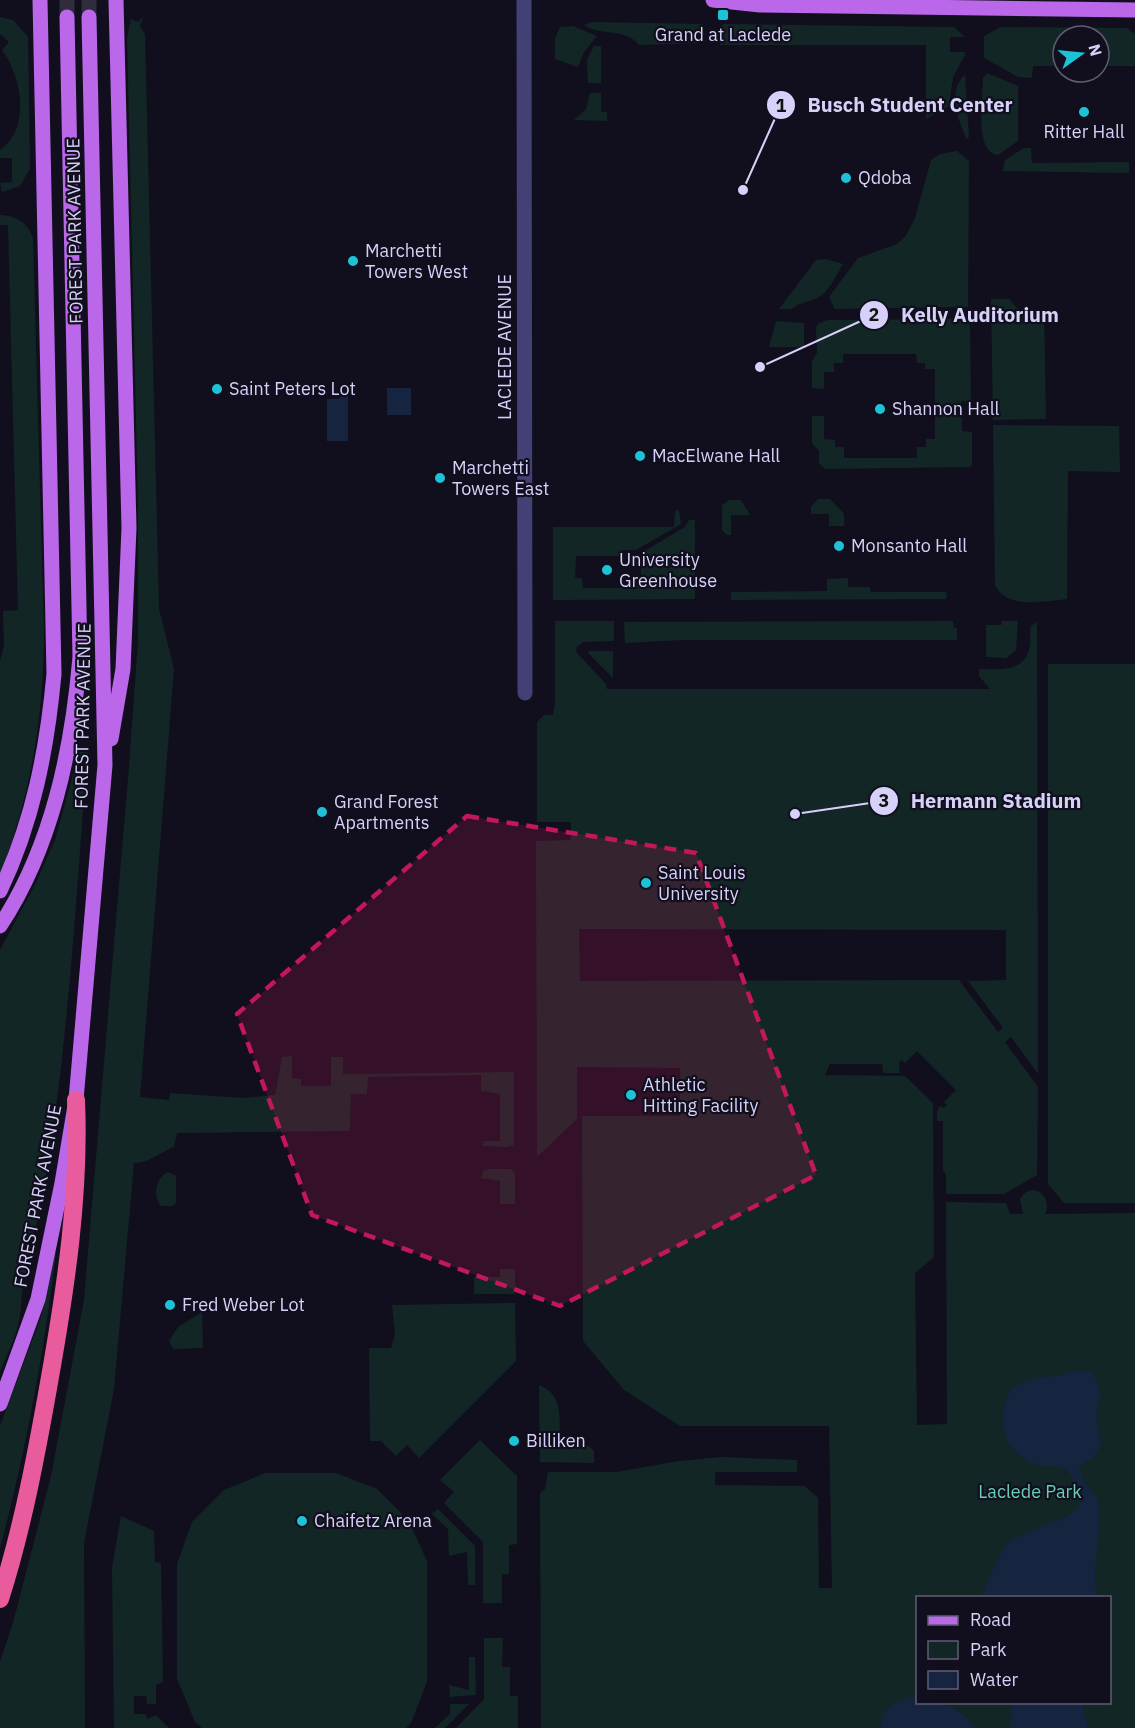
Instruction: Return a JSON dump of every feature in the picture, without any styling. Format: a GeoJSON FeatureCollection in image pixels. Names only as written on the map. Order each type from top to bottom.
{"type":"FeatureCollection","features":[{"type":"Feature","properties":{"kind":"highway"},"geometry":{"type":"LineString","coordinates":[[0,1599],[22,1514],[56,1340],[76,1181],[75,1100]]}},
{"type":"Feature","properties":{"kind":"main road"},"geometry":{"type":"LineString","coordinates":[[0,891],[24,832],[40,779],[49,733],[54,674],[40,0]]}},
{"type":"Feature","properties":{"kind":"main road"},"geometry":{"type":"LineString","coordinates":[[105,765],[116,718],[123,669],[129,528],[116,0]]}},
{"type":"Feature","properties":{"kind":"main road"},"geometry":{"type":"LineString","coordinates":[[712,0],[760,5],[1135,10]]}},
{"type":"Feature","properties":{"kind":"main road","name":"FOREST PARK AVENUE"},"geometry":{"type":"LineString","coordinates":[[0,927],[27,877],[56,798],[70,734],[80,657],[67,17]]}},
{"type":"Feature","properties":{"kind":"main road","name":"FOREST PARK AVENUE"},"geometry":{"type":"LineString","coordinates":[[0,1404],[38,1299],[57,1213],[75,1100],[105,765],[89,17]]}},
{"type":"Feature","properties":{"kind":"street","name":"LACLEDE AVENUE"},"geometry":{"type":"LineString","coordinates":[[524,0],[525,693]]}},
{"type":"Feature","properties":{"kind":"highlighted area"},"geometry":{"type":"Polygon","coordinates":[[[467,816],[696,853],[816,1175],[560,1306],[312,1215],[237,1014],[467,816]]]}},
{"type":"Feature","properties":{"kind":"green space"},"geometry":{"type":"Polygon","coordinates":[[[144,16],[140,26],[145,34],[159,609],[174,669],[140,1097],[169,1100],[170,1093],[243,1098],[275,1095],[282,1057],[292,1056],[292,1078],[301,1079],[301,1086],[331,1086],[331,1057],[343,1057],[343,1074],[514,1072],[514,1145],[482,1146],[484,1141],[500,1141],[500,1094],[481,1091],[481,1075],[368,1077],[367,1094],[351,1094],[350,1131],[177,1133],[174,1147],[149,1160],[134,1163],[114,1389],[84,1543],[85,1728],[0,1728],[0,1662],[14,1619],[51,1476],[84,1300],[129,766],[138,641],[138,503],[127,37],[131,19],[138,22],[144,16]]]}},
{"type":"Feature","properties":{"kind":"green space"},"geometry":{"type":"Polygon","coordinates":[[[0,17],[13,20],[28,37],[30,169],[20,186],[2,192],[0,183],[12,182],[12,158],[0,158],[0,150],[10,141],[16,130],[20,116],[20,102],[14,74],[2,50],[9,42],[0,34],[0,17]]]}},
{"type":"Feature","properties":{"kind":"green space"},"geometry":{"type":"Polygon","coordinates":[[[592,22],[703,24],[703,43],[639,45],[627,36],[598,31],[584,25],[592,22]]]}},
{"type":"Feature","properties":{"kind":"green space"},"geometry":{"type":"Polygon","coordinates":[[[723,24],[954,27],[965,37],[950,37],[950,52],[965,52],[965,55],[953,77],[949,106],[926,119],[926,45],[720,45],[719,30],[723,24]]]}},
{"type":"Feature","properties":{"kind":"green space"},"geometry":{"type":"Polygon","coordinates":[[[573,26],[597,36],[584,52],[578,67],[555,59],[555,39],[560,27],[573,26]]]}},
{"type":"Feature","properties":{"kind":"green space"},"geometry":{"type":"Polygon","coordinates":[[[1001,27],[1051,27],[1051,66],[1033,66],[1032,78],[1018,77],[984,58],[984,36],[1001,27]]]}},
{"type":"Feature","properties":{"kind":"green space"},"geometry":{"type":"Polygon","coordinates":[[[1111,28],[1127,28],[1135,34],[1135,66],[1111,66],[1111,28]]]}},
{"type":"Feature","properties":{"kind":"green space"},"geometry":{"type":"Polygon","coordinates":[[[594,46],[601,46],[601,83],[588,83],[587,60],[594,46]]]}},
{"type":"Feature","properties":{"kind":"green space"},"geometry":{"type":"Polygon","coordinates":[[[987,73],[1018,86],[1018,141],[998,155],[990,152],[983,134],[981,109],[983,78],[987,73]]]}},
{"type":"Feature","properties":{"kind":"green space"},"geometry":{"type":"Polygon","coordinates":[[[965,75],[969,137],[967,139],[960,124],[955,97],[956,89],[965,75]]]}},
{"type":"Feature","properties":{"kind":"green space"},"geometry":{"type":"Polygon","coordinates":[[[590,93],[601,93],[601,112],[607,112],[607,121],[574,120],[586,109],[590,93]]]}},
{"type":"Feature","properties":{"kind":"green space"},"geometry":{"type":"Polygon","coordinates":[[[1024,148],[1031,148],[1032,163],[1129,162],[1129,173],[1003,171],[1005,160],[1024,148]]]}},
{"type":"Feature","properties":{"kind":"green space"},"geometry":{"type":"Polygon","coordinates":[[[957,151],[969,161],[968,307],[835,309],[829,297],[858,258],[897,244],[905,237],[915,218],[931,160],[940,154],[957,151]]]}},
{"type":"Feature","properties":{"kind":"green space"},"geometry":{"type":"Polygon","coordinates":[[[0,215],[11,216],[21,221],[28,228],[33,239],[44,634],[41,698],[33,757],[20,815],[0,876],[0,661],[4,646],[3,611],[18,610],[8,225],[0,225],[0,215]]]}},
{"type":"Feature","properties":{"kind":"green space"},"geometry":{"type":"Polygon","coordinates":[[[826,259],[843,264],[824,293],[792,309],[779,309],[816,260],[826,259]]]}},
{"type":"Feature","properties":{"kind":"green space"},"geometry":{"type":"Polygon","coordinates":[[[991,299],[1010,299],[1016,308],[1028,313],[1044,310],[1046,419],[993,420],[991,299]]]}},
{"type":"Feature","properties":{"kind":"green space"},"geometry":{"type":"Polygon","coordinates":[[[966,319],[970,325],[971,401],[961,401],[962,431],[972,432],[972,465],[970,467],[825,469],[819,463],[819,451],[812,443],[812,416],[824,416],[824,439],[835,440],[835,447],[844,447],[844,458],[917,458],[917,447],[926,447],[926,439],[935,439],[935,369],[925,369],[925,363],[917,363],[916,354],[843,354],[843,363],[834,363],[834,372],[824,372],[824,389],[812,388],[812,361],[817,353],[816,327],[819,323],[828,320],[966,319]]]}},
{"type":"Feature","properties":{"kind":"green space"},"geometry":{"type":"Polygon","coordinates":[[[776,321],[804,323],[804,347],[769,347],[776,321]]]}},
{"type":"Feature","properties":{"kind":"green space"},"geometry":{"type":"Polygon","coordinates":[[[993,425],[1119,426],[1120,472],[1068,471],[1067,599],[1017,601],[1001,593],[995,585],[993,425]]]}},
{"type":"Feature","properties":{"kind":"green space"},"geometry":{"type":"Polygon","coordinates":[[[818,499],[830,499],[844,514],[844,526],[829,526],[829,514],[811,514],[811,507],[818,499]]]}},
{"type":"Feature","properties":{"kind":"green space"},"geometry":{"type":"Polygon","coordinates":[[[729,500],[741,500],[750,515],[731,515],[731,535],[727,535],[722,530],[722,505],[729,500]]]}},
{"type":"Feature","properties":{"kind":"green space"},"geometry":{"type":"Polygon","coordinates":[[[679,510],[681,524],[636,550],[622,550],[622,556],[576,556],[575,578],[582,578],[583,588],[633,588],[633,577],[641,577],[641,553],[685,527],[689,520],[695,520],[695,599],[553,600],[553,527],[674,527],[675,511],[679,510]]]}},
{"type":"Feature","properties":{"kind":"green space"},"geometry":{"type":"Polygon","coordinates":[[[848,578],[848,587],[870,587],[871,592],[947,592],[946,599],[731,600],[731,592],[827,591],[827,579],[848,578]]]}},
{"type":"Feature","properties":{"kind":"green space","name":"Laclede Park"},"geometry":{"type":"Polygon","coordinates":[[[555,621],[614,621],[614,641],[583,642],[577,647],[576,652],[606,684],[607,689],[990,689],[979,676],[979,669],[1008,668],[1021,663],[1030,647],[1031,626],[1037,622],[1038,1074],[1011,1037],[1005,1042],[1038,1087],[1037,1175],[1004,1194],[946,1194],[946,1175],[943,1170],[943,1121],[937,1121],[937,1111],[940,1106],[944,1108],[947,1105],[944,1102],[956,1090],[917,1051],[905,1063],[902,1060],[899,1062],[900,1073],[883,1073],[882,1064],[830,1064],[825,1075],[905,1076],[933,1103],[934,1257],[915,1273],[917,1425],[947,1424],[946,1202],[1006,1203],[1010,1214],[1023,1214],[1020,1199],[1025,1193],[1035,1190],[1044,1196],[1047,1207],[1045,1214],[1135,1213],[1135,1728],[541,1728],[540,1493],[545,1489],[548,1472],[616,1472],[679,1461],[722,1457],[797,1460],[797,1472],[715,1472],[715,1485],[805,1486],[818,1498],[819,1588],[832,1588],[829,1426],[680,1426],[624,1390],[583,1341],[582,1116],[680,1116],[680,1068],[577,1067],[577,1119],[537,1157],[536,841],[571,840],[571,822],[537,822],[537,722],[544,715],[553,715],[555,621]],[[579,929],[580,981],[959,980],[998,1032],[1003,1028],[968,981],[1006,980],[1006,930],[579,929]]]}},
{"type":"Feature","properties":{"kind":"green space"},"geometry":{"type":"Polygon","coordinates":[[[953,621],[954,628],[957,628],[957,640],[684,640],[625,643],[624,622],[953,621]]]}},
{"type":"Feature","properties":{"kind":"green space"},"geometry":{"type":"Polygon","coordinates":[[[1002,621],[1018,621],[1016,650],[1006,658],[986,657],[986,625],[1001,625],[1002,621]]]}},
{"type":"Feature","properties":{"kind":"green space"},"geometry":{"type":"Polygon","coordinates":[[[589,651],[613,651],[613,678],[588,653],[589,651]]]}},
{"type":"Feature","properties":{"kind":"green space"},"geometry":{"type":"Polygon","coordinates":[[[1048,664],[1135,664],[1135,1203],[1064,1203],[1048,1184],[1048,664]]]}},
{"type":"Feature","properties":{"kind":"green space"},"geometry":{"type":"Polygon","coordinates":[[[88,748],[66,1015],[50,1149],[23,1285],[18,1327],[0,1372],[0,950],[35,885],[55,840],[80,749],[88,748]]]}},
{"type":"Feature","properties":{"kind":"green space"},"geometry":{"type":"Polygon","coordinates":[[[511,1169],[515,1173],[515,1204],[500,1204],[500,1181],[481,1178],[483,1171],[511,1169]]]}},
{"type":"Feature","properties":{"kind":"green space"},"geometry":{"type":"Polygon","coordinates":[[[168,1172],[176,1176],[176,1203],[173,1206],[161,1206],[156,1193],[158,1183],[168,1172]]]}},
{"type":"Feature","properties":{"kind":"green space"},"geometry":{"type":"Polygon","coordinates":[[[53,1253],[56,1253],[40,1365],[18,1475],[0,1548],[0,1426],[41,1317],[53,1253]]]}},
{"type":"Feature","properties":{"kind":"green space"},"geometry":{"type":"Polygon","coordinates":[[[500,1269],[515,1269],[515,1294],[474,1294],[474,1277],[500,1277],[500,1269]]]}},
{"type":"Feature","properties":{"kind":"green space"},"geometry":{"type":"Polygon","coordinates":[[[515,1303],[516,1361],[419,1458],[407,1445],[396,1456],[381,1441],[370,1441],[369,1348],[391,1348],[395,1334],[392,1305],[515,1303]]]}},
{"type":"Feature","properties":{"kind":"green space"},"geometry":{"type":"Polygon","coordinates":[[[202,1312],[203,1348],[173,1349],[169,1341],[178,1327],[202,1312]]]}},
{"type":"Feature","properties":{"kind":"green space"},"geometry":{"type":"Polygon","coordinates":[[[539,1385],[547,1389],[556,1401],[560,1416],[560,1442],[565,1446],[589,1446],[594,1451],[594,1463],[540,1462],[539,1385]]]}},
{"type":"Feature","properties":{"kind":"green space"},"geometry":{"type":"Polygon","coordinates":[[[480,1440],[517,1476],[517,1544],[509,1545],[509,1574],[502,1574],[502,1603],[483,1603],[483,1542],[444,1503],[454,1492],[440,1480],[480,1440]]]}},
{"type":"Feature","properties":{"kind":"green space"},"geometry":{"type":"Polygon","coordinates":[[[265,1473],[336,1473],[377,1489],[409,1521],[427,1561],[427,1682],[411,1723],[406,1728],[202,1728],[195,1722],[177,1679],[177,1564],[192,1522],[224,1490],[265,1473]]]}},
{"type":"Feature","properties":{"kind":"green space"},"geometry":{"type":"Polygon","coordinates":[[[438,1509],[475,1546],[475,1585],[468,1585],[467,1552],[449,1556],[448,1529],[432,1514],[438,1509]]]}},
{"type":"Feature","properties":{"kind":"green space"},"geometry":{"type":"Polygon","coordinates":[[[121,1516],[154,1531],[155,1562],[161,1563],[163,1682],[156,1685],[156,1704],[147,1704],[146,1696],[134,1696],[134,1714],[146,1714],[147,1719],[156,1715],[169,1728],[114,1728],[112,1568],[121,1516]]]}},
{"type":"Feature","properties":{"kind":"green space"},"geometry":{"type":"Polygon","coordinates":[[[484,1638],[503,1638],[502,1667],[510,1667],[510,1696],[518,1696],[518,1728],[456,1728],[484,1699],[484,1638]]]}},
{"type":"Feature","properties":{"kind":"green space"},"geometry":{"type":"Polygon","coordinates":[[[469,1657],[475,1657],[476,1695],[450,1697],[449,1685],[469,1690],[469,1657]]]}},
{"type":"Feature","properties":{"kind":"green space"},"geometry":{"type":"Polygon","coordinates":[[[450,1704],[469,1704],[445,1728],[435,1728],[450,1714],[450,1704]]]}},
{"type":"Feature","properties":{"kind":"water"},"geometry":{"type":"Polygon","coordinates":[[[387,388],[411,388],[411,415],[387,415],[387,388]]]}},
{"type":"Feature","properties":{"kind":"water"},"geometry":{"type":"Polygon","coordinates":[[[340,395],[348,395],[348,441],[327,441],[327,399],[339,399],[340,395]]]}},
{"type":"Feature","properties":{"kind":"water"},"geometry":{"type":"Polygon","coordinates":[[[1075,1371],[1093,1373],[1101,1394],[1096,1417],[1101,1446],[1094,1457],[1080,1466],[1084,1481],[1097,1497],[1098,1502],[1099,1526],[1095,1573],[1097,1596],[982,1596],[998,1558],[1011,1540],[1064,1518],[1080,1505],[1083,1496],[1068,1471],[1036,1464],[1022,1457],[1013,1449],[1004,1428],[1004,1409],[1008,1396],[1015,1387],[1036,1379],[1075,1371]]]}},
{"type":"Feature","properties":{"kind":"water"},"geometry":{"type":"Polygon","coordinates":[[[916,1696],[916,1704],[943,1704],[957,1710],[975,1728],[882,1728],[882,1720],[887,1709],[898,1702],[916,1696]]]}},
{"type":"Feature","properties":{"kind":"water"},"geometry":{"type":"Polygon","coordinates":[[[1013,1704],[1081,1704],[1088,1728],[1010,1728],[1013,1704]]]}},
{"type":"Feature","properties":{"kind":"tunnel"},"geometry":{"type":"LineString","coordinates":[[67,0],[67,17]]}},
{"type":"Feature","properties":{"kind":"tunnel"},"geometry":{"type":"LineString","coordinates":[[89,0],[89,17]]}},
{"type":"Feature","properties":{"kind":"place","name":"Grand at Laclede"},"geometry":{"type":"Point","coordinates":[723,15]}},
{"type":"Feature","properties":{"kind":"place","name":"Ritter Hall"},"geometry":{"type":"Point","coordinates":[1084,112]}},
{"type":"Feature","properties":{"kind":"place","name":"Qdoba"},"geometry":{"type":"Point","coordinates":[846,178]}},
{"type":"Feature","properties":{"kind":"place","name":"Busch Student Center"},"geometry":{"type":"Point","coordinates":[743,190]}},
{"type":"Feature","properties":{"kind":"place","name":"Marchetti Towers West"},"geometry":{"type":"Point","coordinates":[353,261]}},
{"type":"Feature","properties":{"kind":"place","name":"Kelly Auditorium"},"geometry":{"type":"Point","coordinates":[760,367]}},
{"type":"Feature","properties":{"kind":"place","name":"Saint Peters Lot"},"geometry":{"type":"Point","coordinates":[217,389]}},
{"type":"Feature","properties":{"kind":"place","name":"Shannon Hall"},"geometry":{"type":"Point","coordinates":[880,409]}},
{"type":"Feature","properties":{"kind":"place","name":"MacElwane Hall"},"geometry":{"type":"Point","coordinates":[640,456]}},
{"type":"Feature","properties":{"kind":"place","name":"Marchetti Towers East"},"geometry":{"type":"Point","coordinates":[440,478]}},
{"type":"Feature","properties":{"kind":"place","name":"Monsanto Hall"},"geometry":{"type":"Point","coordinates":[839,546]}},
{"type":"Feature","properties":{"kind":"place","name":"University Greenhouse"},"geometry":{"type":"Point","coordinates":[607,570]}},
{"type":"Feature","properties":{"kind":"place","name":"Grand Forest Apartments"},"geometry":{"type":"Point","coordinates":[322,812]}},
{"type":"Feature","properties":{"kind":"place","name":"Hermann Stadium"},"geometry":{"type":"Point","coordinates":[795,814]}},
{"type":"Feature","properties":{"kind":"place","name":"Saint Louis University"},"geometry":{"type":"Point","coordinates":[646,883]}},
{"type":"Feature","properties":{"kind":"place","name":"Athletic Hitting Facility"},"geometry":{"type":"Point","coordinates":[631,1095]}},
{"type":"Feature","properties":{"kind":"place","name":"Fred Weber Lot"},"geometry":{"type":"Point","coordinates":[170,1305]}},
{"type":"Feature","properties":{"kind":"place","name":"Billiken"},"geometry":{"type":"Point","coordinates":[514,1441]}},
{"type":"Feature","properties":{"kind":"place","name":"Chaifetz Arena"},"geometry":{"type":"Point","coordinates":[302,1521]}}]}
